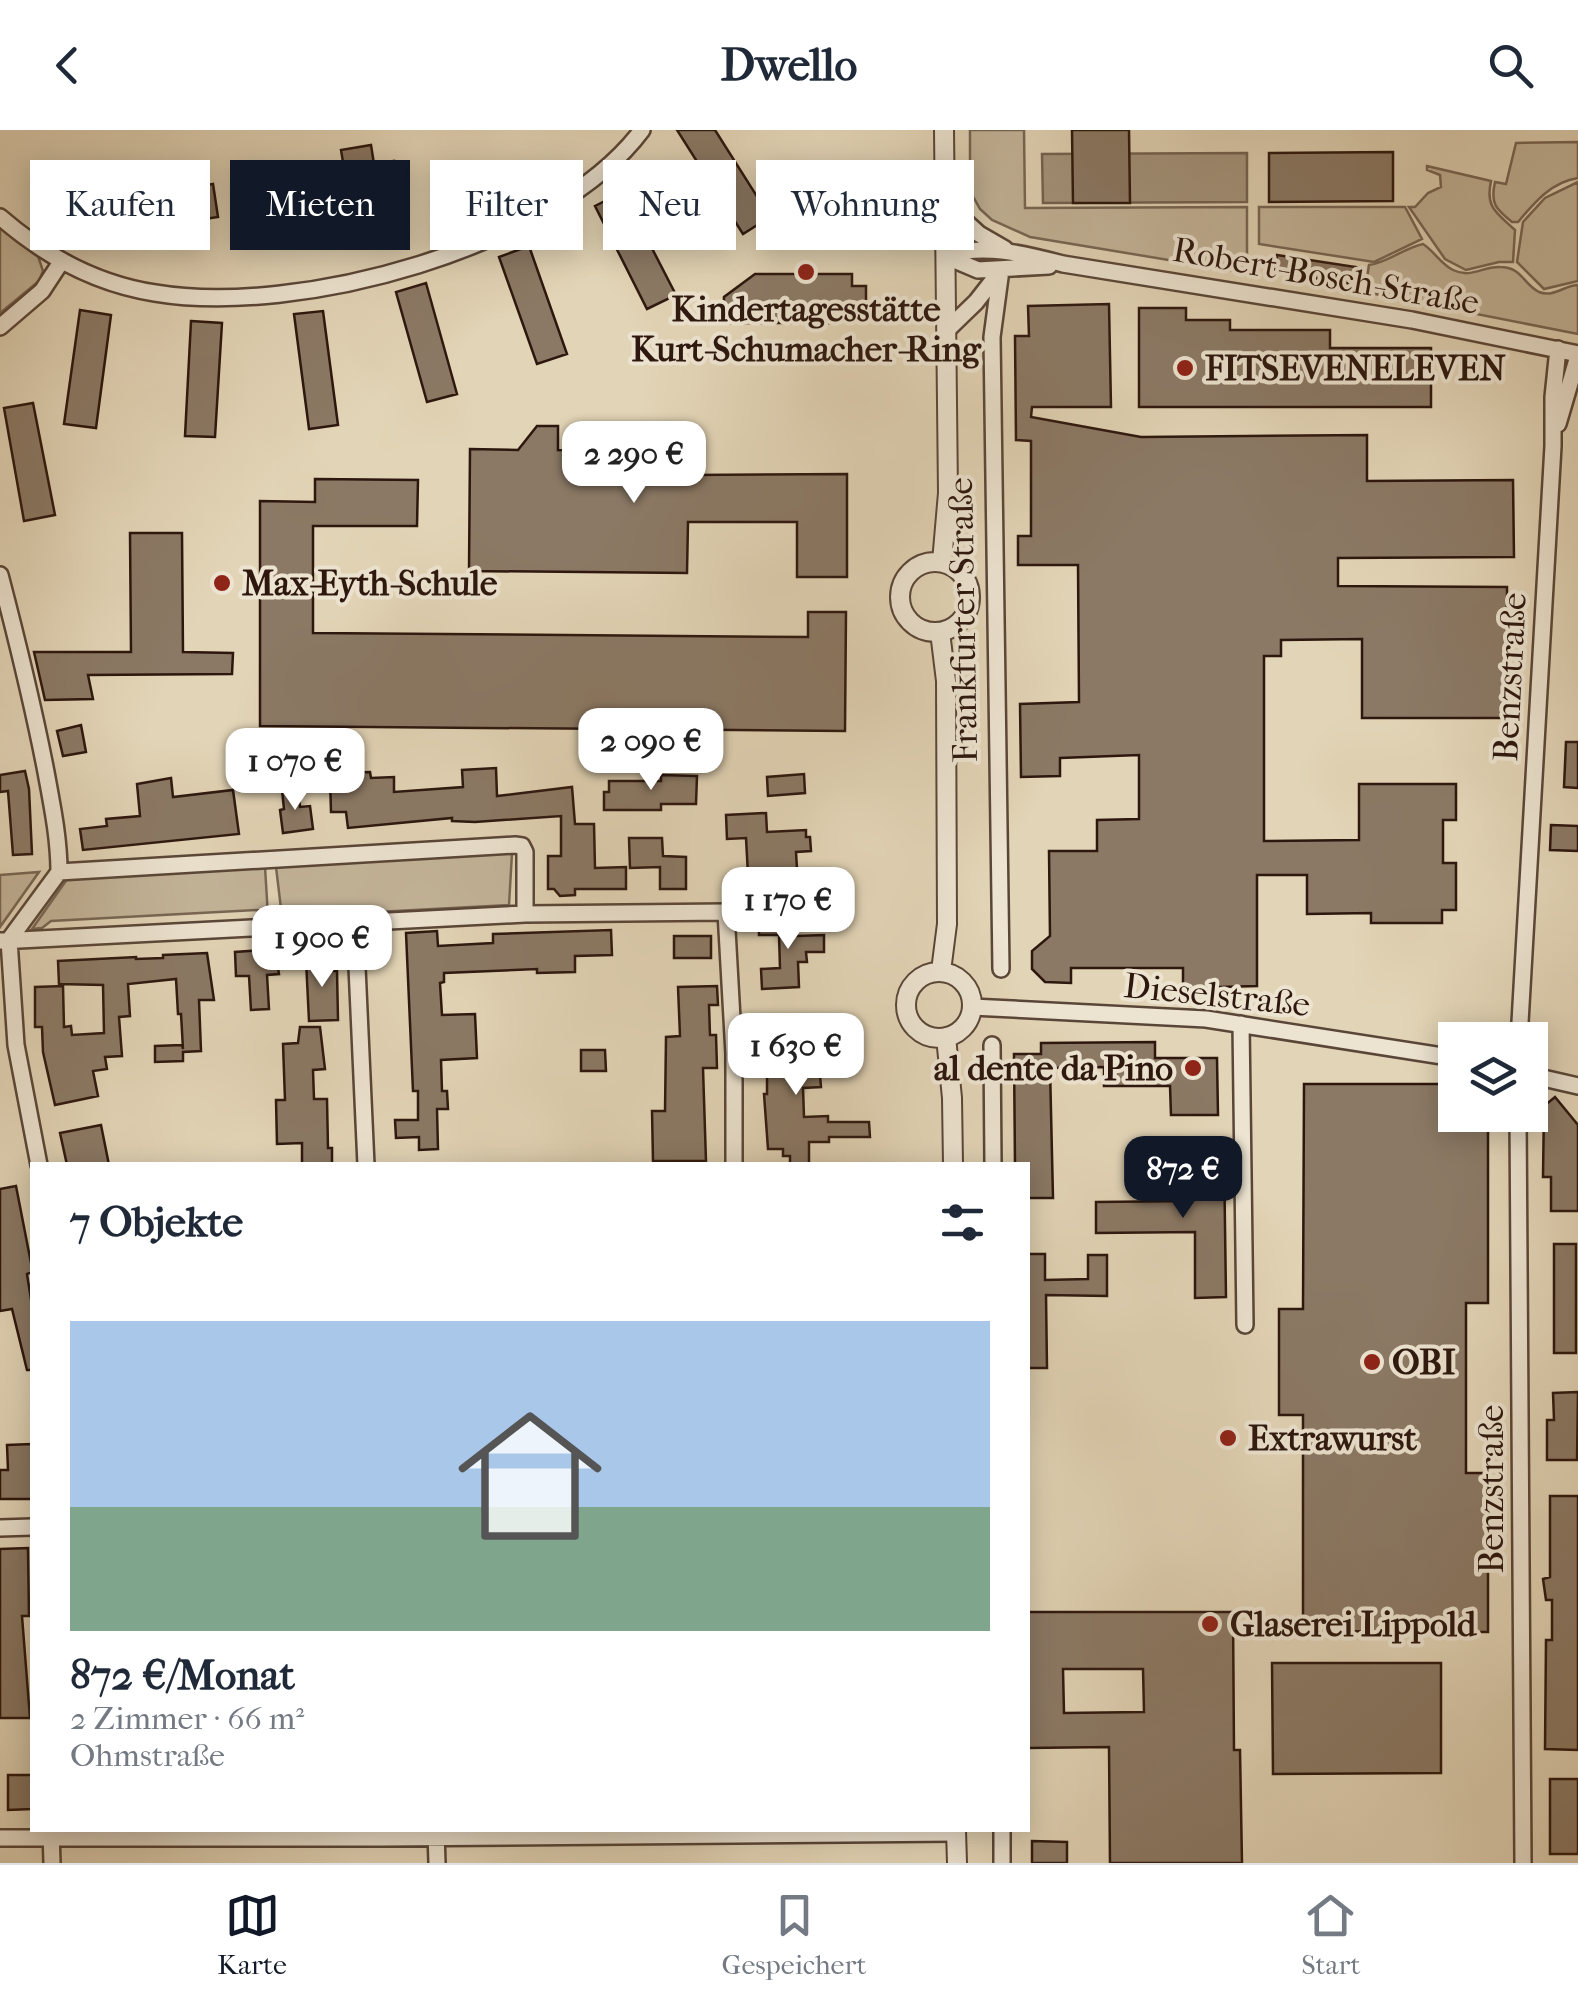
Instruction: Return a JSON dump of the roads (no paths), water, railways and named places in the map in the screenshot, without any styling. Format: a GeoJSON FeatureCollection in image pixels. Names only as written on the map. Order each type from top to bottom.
{"type":"FeatureCollection","features":[{"type":"Feature","properties":{"kind":"street"},"geometry":{"type":"LineString","coordinates":[[0,218],[61,262],[140,290],[211,298],[261,296],[435,260],[524,222],[582,188],[619,160],[642,130]]}},
{"type":"Feature","properties":{"kind":"street","name":"Frankfurter Straße"},"geometry":{"type":"LineString","coordinates":[[944,130],[944,160]]}},
{"type":"Feature","properties":{"kind":"street"},"geometry":{"type":"LineString","coordinates":[[974,229],[1008,251]]}},
{"type":"Feature","properties":{"kind":"street","name":"Frankfurter Straße"},"geometry":{"type":"LineString","coordinates":[[942,562],[948,493],[944,250]]}},
{"type":"Feature","properties":{"kind":"street","name":"Robert-Bosch-Straße"},"geometry":{"type":"LineString","coordinates":[[944,256],[960,250],[1008,251],[1064,264],[1412,320],[1578,355]]}},
{"type":"Feature","properties":{"kind":"street","name":"Robert-Bosch-Straße"},"geometry":{"type":"LineString","coordinates":[[944,256],[978,270],[1064,264]]}},
{"type":"Feature","properties":{"kind":"street"},"geometry":{"type":"LineString","coordinates":[[0,327],[42,291],[61,262]]}},
{"type":"Feature","properties":{"kind":"street"},"geometry":{"type":"LineString","coordinates":[[946,330],[976,302],[1001,270]]}},
{"type":"Feature","properties":{"kind":"street","name":"Frankfurter Straße"},"geometry":{"type":"LineString","coordinates":[[1001,270],[992,337],[1001,969]]}},
{"type":"Feature","properties":{"kind":"street","name":"Benzstraße"},"geometry":{"type":"LineString","coordinates":[[1520,1022],[1558,349]]}},
{"type":"Feature","properties":{"kind":"street","name":"Benzstraße"},"geometry":{"type":"LineString","coordinates":[[1554,437],[1578,355]]}},
{"type":"Feature","properties":{"kind":"street"},"geometry":{"type":"LineString","coordinates":[[942,562],[961,572],[970,592],[970,603],[960,622],[940,632],[912,624],[901,608],[899,595],[908,573],[918,566],[942,562]]}},
{"type":"Feature","properties":{"kind":"street"},"geometry":{"type":"LineString","coordinates":[[0,575],[34,708],[56,822],[60,872],[4,941],[16,1045],[38,1162]]}},
{"type":"Feature","properties":{"kind":"street","name":"Frankfurter Straße"},"geometry":{"type":"LineString","coordinates":[[940,632],[946,716],[947,924],[941,971]]}},
{"type":"Feature","properties":{"kind":"street"},"geometry":{"type":"LineString","coordinates":[[60,872],[515,845],[522,846],[525,852],[525,914]]}},
{"type":"Feature","properties":{"kind":"street"},"geometry":{"type":"LineString","coordinates":[[4,941],[525,914],[726,912],[734,1054],[734,1162]]}},
{"type":"Feature","properties":{"kind":"street"},"geometry":{"type":"LineString","coordinates":[[355,923],[366,1162]]}},
{"type":"Feature","properties":{"kind":"street"},"geometry":{"type":"LineString","coordinates":[[941,971],[966,985],[972,1007],[962,1028],[946,1038],[923,1034],[908,1018],[906,995],[919,977],[941,971]]}},
{"type":"Feature","properties":{"kind":"street","name":"Dieselstraße"},"geometry":{"type":"LineString","coordinates":[[972,1007],[1242,1024],[1438,1055]]}},
{"type":"Feature","properties":{"kind":"street"},"geometry":{"type":"LineString","coordinates":[[1242,1024],[1244,1325]]}},
{"type":"Feature","properties":{"kind":"street"},"geometry":{"type":"LineString","coordinates":[[946,1038],[953,1162]]}},
{"type":"Feature","properties":{"kind":"street"},"geometry":{"type":"LineString","coordinates":[[992,1045],[994,1162]]}},
{"type":"Feature","properties":{"kind":"street"},"geometry":{"type":"LineString","coordinates":[[1548,1078],[1578,1086]]}},
{"type":"Feature","properties":{"kind":"street","name":"Benzstraße"},"geometry":{"type":"LineString","coordinates":[[1518,1132],[1522,1863]]}},
{"type":"Feature","properties":{"kind":"street"},"geometry":{"type":"LineString","coordinates":[[0,1528],[30,1527]]}},
{"type":"Feature","properties":{"kind":"street"},"geometry":{"type":"LineString","coordinates":[[0,1838],[51,1834],[783,1832]]}},
{"type":"Feature","properties":{"kind":"street"},"geometry":{"type":"LineString","coordinates":[[956,1832],[957,1863]]}},
{"type":"Feature","properties":{"kind":"street"},"geometry":{"type":"LineString","coordinates":[[1002,1832],[1002,1863]]}},
{"type":"Feature","properties":{"kind":"street"},"geometry":{"type":"LineString","coordinates":[[51,1834],[52,1863]]}},
{"type":"Feature","properties":{"kind":"street"},"geometry":{"type":"LineString","coordinates":[[436,1834],[438,1863]]}},
{"type":"Feature","properties":{"kind":"place","name":"Kindertagesstätte Kurt-Schumacher-Ring"},"geometry":{"type":"Point","coordinates":[806,272]}},
{"type":"Feature","properties":{"kind":"place","name":"FITSEVENELEVEN"},"geometry":{"type":"Point","coordinates":[1185,368]}},
{"type":"Feature","properties":{"kind":"place","name":"Max-Eyth-Schule"},"geometry":{"type":"Point","coordinates":[222,583]}},
{"type":"Feature","properties":{"kind":"place","name":"al dente da Pino"},"geometry":{"type":"Point","coordinates":[1193,1068]}},
{"type":"Feature","properties":{"kind":"place","name":"OBI"},"geometry":{"type":"Point","coordinates":[1372,1362]}},
{"type":"Feature","properties":{"kind":"place","name":"Extrawurst"},"geometry":{"type":"Point","coordinates":[1228,1438]}},
{"type":"Feature","properties":{"kind":"place","name":"Glaserei Lippold"},"geometry":{"type":"Point","coordinates":[1210,1624]}}]}
